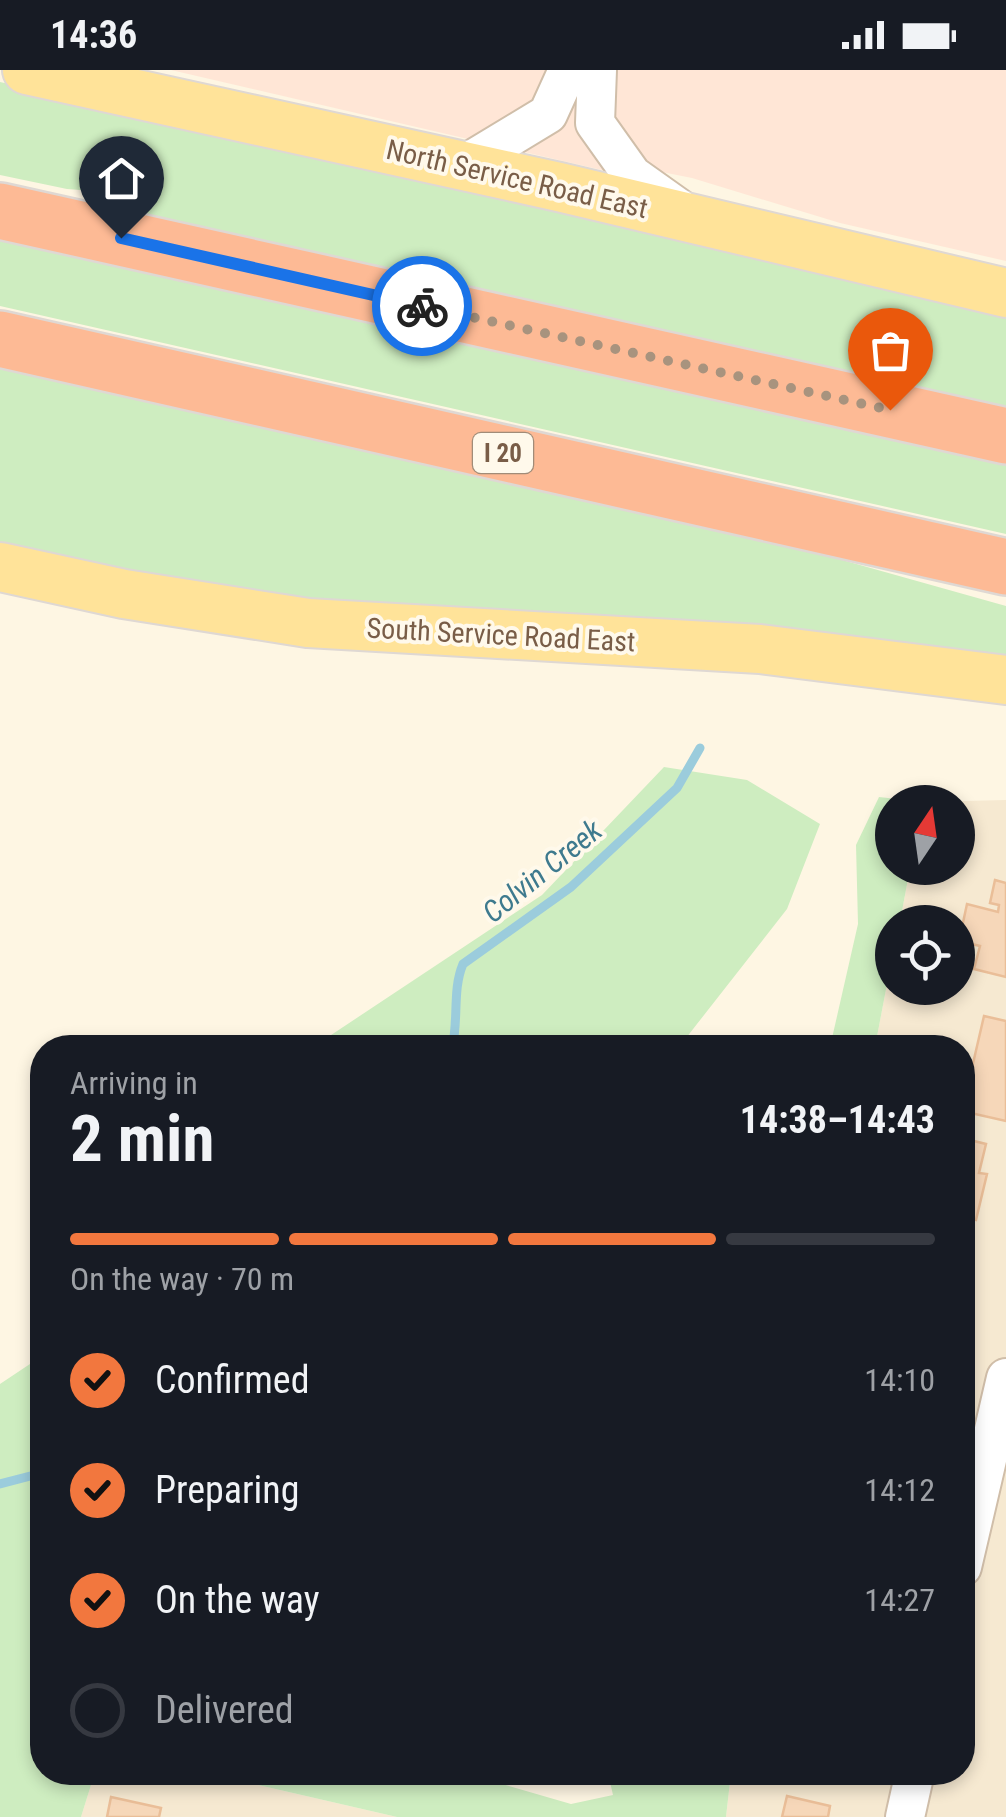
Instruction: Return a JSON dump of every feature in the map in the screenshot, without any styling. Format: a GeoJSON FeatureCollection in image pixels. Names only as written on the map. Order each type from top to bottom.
{"type":"FeatureCollection","features":[{"type":"Feature","properties":{"kind":"highway"},"geometry":{"type":"LineString","coordinates":[[0,211],[1006,436]]}},
{"type":"Feature","properties":{"kind":"highway","name":"I 20"},"geometry":{"type":"LineString","coordinates":[[0,339],[1006,567]]}},
{"type":"Feature","properties":{"kind":"main road","name":"North Service Road East"},"geometry":{"type":"LineString","coordinates":[[27,70],[462,166],[1006,293]]}},
{"type":"Feature","properties":{"kind":"main road","name":"South Service Road East"},"geometry":{"type":"LineString","coordinates":[[0,567],[124,594],[308,624],[760,650],[1006,680]]}},
{"type":"Feature","properties":{"kind":"street"},"geometry":{"type":"LineString","coordinates":[[462,166],[548,114],[568,70]]}},
{"type":"Feature","properties":{"kind":"street"},"geometry":{"type":"LineString","coordinates":[[597,70],[595,123],[632,174],[694,219]]}},
{"type":"Feature","properties":{"kind":"street"},"geometry":{"type":"LineString","coordinates":[[975,1512],[1006,1378]]}},
{"type":"Feature","properties":{"kind":"street"},"geometry":{"type":"LineString","coordinates":[[905,1817],[913,1785]]}},
{"type":"Feature","properties":{"kind":"shaded area"},"geometry":{"type":"Polygon","coordinates":[[[171,70],[1006,70],[1006,261],[840,223],[692,178],[642,168],[606,171],[171,70]]]}},
{"type":"Feature","properties":{"kind":"shaded area"},"geometry":{"type":"Polygon","coordinates":[[[1006,800],[1006,1817],[726,1817],[730,1785],[975,1785],[975,1035],[877,1035],[883,1005],[975,1005],[975,905],[903,905],[907,885],[975,885],[975,801],[1006,800]]]}},
{"type":"Feature","properties":{"kind":"shaded area"},"geometry":{"type":"Polygon","coordinates":[[[91,1785],[258,1785],[397,1817],[81,1817],[91,1785]]]}},
{"type":"Feature","properties":{"kind":"green space"},"geometry":{"type":"Polygon","coordinates":[[[0,82],[1006,311],[1006,410],[180,224],[133,211],[93,191],[0,175],[0,82]]]}},
{"type":"Feature","properties":{"kind":"green space"},"geometry":{"type":"Polygon","coordinates":[[[0,234],[1006,462],[1006,534],[0,306],[0,234]]]}},
{"type":"Feature","properties":{"kind":"green space"},"geometry":{"type":"Polygon","coordinates":[[[0,355],[668,511],[1006,606],[1006,655],[817,634],[399,610],[225,589],[0,545],[0,355]]]}},
{"type":"Feature","properties":{"kind":"green space"},"geometry":{"type":"Polygon","coordinates":[[[664,767],[747,780],[820,824],[787,909],[688,1035],[331,1035],[542,895],[664,767]]]}},
{"type":"Feature","properties":{"kind":"green space"},"geometry":{"type":"Polygon","coordinates":[[[875,805],[875,885],[907,885],[903,905],[875,905],[875,1005],[883,1005],[877,1035],[833,1035],[858,924],[856,845],[875,805]]]}},
{"type":"Feature","properties":{"kind":"green space"},"geometry":{"type":"Polygon","coordinates":[[[30,1364],[30,1785],[91,1785],[81,1817],[0,1817],[0,1384],[30,1364]]]}},
{"type":"Feature","properties":{"kind":"green space"},"geometry":{"type":"Polygon","coordinates":[[[258,1785],[505,1785],[571,1804],[613,1795],[611,1785],[730,1785],[726,1817],[397,1817],[258,1785]]]}},
{"type":"Feature","properties":{"kind":"building"},"geometry":{"type":"Polygon","coordinates":[[[995,880],[1006,883],[1006,977],[975,969],[980,946],[975,945],[975,906],[998,912],[999,905],[990,903],[995,880]]]}},
{"type":"Feature","properties":{"kind":"building"},"geometry":{"type":"Polygon","coordinates":[[[984,1016],[1006,1021],[1006,1121],[975,1114],[975,1055],[984,1016]]]}},
{"type":"Feature","properties":{"kind":"building"},"geometry":{"type":"Polygon","coordinates":[[[975,1141],[986,1144],[979,1173],[987,1174],[976,1220],[975,1141]]]}},
{"type":"Feature","properties":{"kind":"building"},"geometry":{"type":"Polygon","coordinates":[[[787,1796],[830,1806],[828,1817],[782,1817],[787,1796]]]}},
{"type":"Feature","properties":{"kind":"building"},"geometry":{"type":"Polygon","coordinates":[[[111,1797],[161,1808],[159,1817],[107,1817],[111,1797]]]}},
{"type":"Feature","properties":{"kind":"waterway","name":"Colvin Creek"},"geometry":{"type":"LineString","coordinates":[[454,1035],[463,964],[571,887],[677,788],[700,748]]}},
{"type":"Feature","properties":{"kind":"waterway","name":"Colvin Creek"},"geometry":{"type":"LineString","coordinates":[[0,1484],[30,1476]]}},
{"type":"Feature","properties":{"kind":"way so far"},"geometry":{"type":"LineString","coordinates":[[422,306],[890,410]]}},
{"type":"Feature","properties":{"kind":"route"},"geometry":{"type":"LineString","coordinates":[[121,238],[422,306]]}}]}
